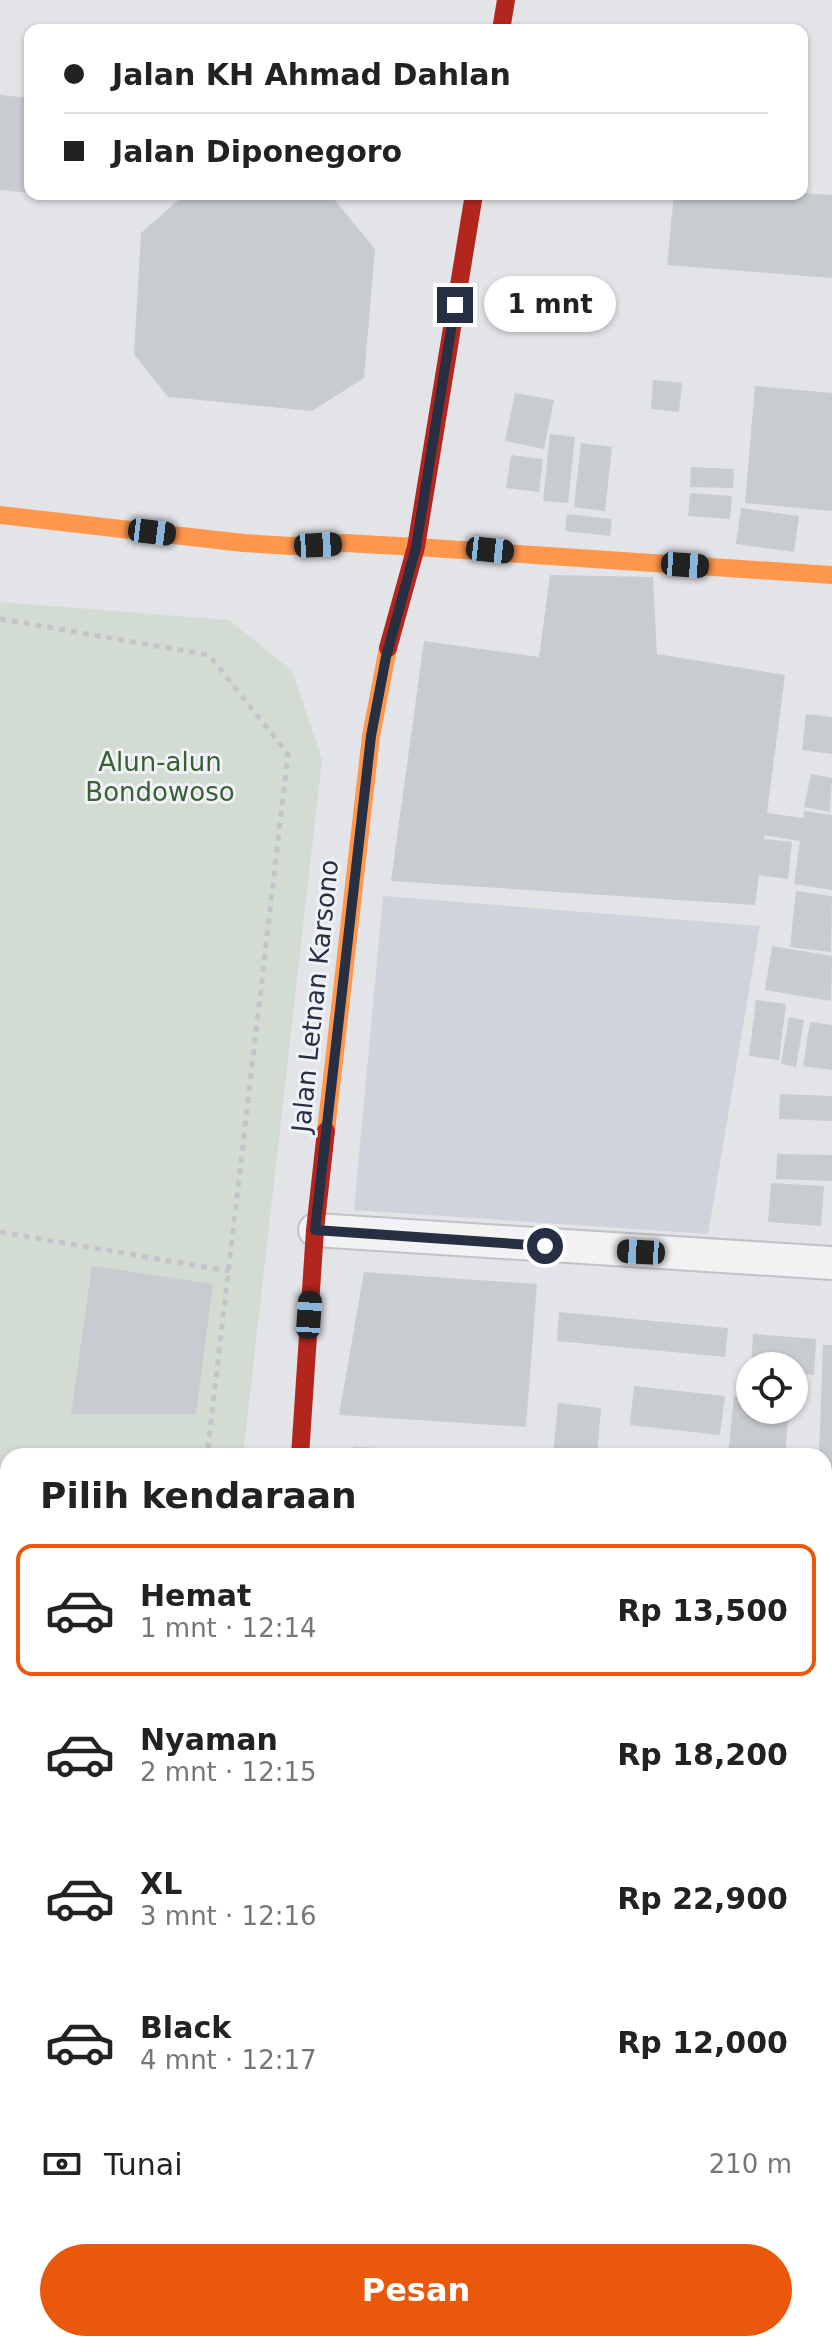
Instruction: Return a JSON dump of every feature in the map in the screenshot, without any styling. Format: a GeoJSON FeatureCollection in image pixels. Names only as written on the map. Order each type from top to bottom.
{"type":"FeatureCollection","features":[{"type":"Feature","properties":{"kind":"main road"},"geometry":{"type":"LineString","coordinates":[[502,24],[506,0]]}},
{"type":"Feature","properties":{"kind":"main road","name":"Jalan Letnan Karsono"},"geometry":{"type":"LineString","coordinates":[[301,1448],[315,1230],[371,736],[386,657],[416,547],[473,200]]}},
{"type":"Feature","properties":{"kind":"main road"},"geometry":{"type":"LineString","coordinates":[[0,515],[267,545],[345,543],[490,550],[832,575]]}},
{"type":"Feature","properties":{"kind":"street"},"geometry":{"type":"LineString","coordinates":[[315,1230],[832,1263]]}},
{"type":"Feature","properties":{"kind":"path"},"geometry":{"type":"LineString","coordinates":[[0,619],[209,655],[288,754],[208,1448]]}},
{"type":"Feature","properties":{"kind":"path"},"geometry":{"type":"LineString","coordinates":[[0,1232],[229,1271]]}},
{"type":"Feature","properties":{"kind":"shaded area"},"geometry":{"type":"Polygon","coordinates":[[[383,896],[760,926],[708,1234],[354,1210],[383,896]]]}},
{"type":"Feature","properties":{"kind":"green space","name":"Alun-alun Bondowoso"},"geometry":{"type":"Polygon","coordinates":[[[0,602],[229,620],[292,671],[322,759],[244,1448],[0,1448],[0,602]]]}},
{"type":"Feature","properties":{"kind":"building"},"geometry":{"type":"Polygon","coordinates":[[[0,95],[24,97],[24,192],[0,190],[0,95]]]}},
{"type":"Feature","properties":{"kind":"building"},"geometry":{"type":"Polygon","coordinates":[[[808,193],[832,195],[832,278],[667,265],[673,200],[808,200],[808,193]]]}},
{"type":"Feature","properties":{"kind":"building"},"geometry":{"type":"Polygon","coordinates":[[[178,200],[335,200],[375,249],[364,378],[312,411],[168,397],[134,354],[141,233],[178,200]]]}},
{"type":"Feature","properties":{"kind":"building"},"geometry":{"type":"Polygon","coordinates":[[[653,380],[682,383],[679,412],[651,409],[653,380]]]}},
{"type":"Feature","properties":{"kind":"building"},"geometry":{"type":"Polygon","coordinates":[[[755,386],[832,393],[832,511],[745,503],[755,386]]]}},
{"type":"Feature","properties":{"kind":"building"},"geometry":{"type":"Polygon","coordinates":[[[515,393],[554,400],[544,449],[505,441],[515,393]]]}},
{"type":"Feature","properties":{"kind":"building"},"geometry":{"type":"Polygon","coordinates":[[[550,434],[575,437],[568,503],[543,501],[550,434]]]}},
{"type":"Feature","properties":{"kind":"building"},"geometry":{"type":"Polygon","coordinates":[[[581,443],[612,447],[605,511],[574,507],[581,443]]]}},
{"type":"Feature","properties":{"kind":"building"},"geometry":{"type":"Polygon","coordinates":[[[511,455],[543,459],[539,492],[506,488],[511,455]]]}},
{"type":"Feature","properties":{"kind":"building"},"geometry":{"type":"Polygon","coordinates":[[[691,467],[734,469],[733,488],[690,487],[691,467]]]}},
{"type":"Feature","properties":{"kind":"building"},"geometry":{"type":"Polygon","coordinates":[[[690,493],[732,496],[730,519],[688,516],[690,493]]]}},
{"type":"Feature","properties":{"kind":"building"},"geometry":{"type":"Polygon","coordinates":[[[741,508],[799,516],[794,552],[736,544],[741,508]]]}},
{"type":"Feature","properties":{"kind":"building"},"geometry":{"type":"Polygon","coordinates":[[[567,514],[612,519],[610,536],[565,531],[567,514]]]}},
{"type":"Feature","properties":{"kind":"building"},"geometry":{"type":"Polygon","coordinates":[[[550,575],[653,577],[657,654],[785,675],[767,813],[803,818],[804,811],[832,815],[832,890],[794,884],[800,841],[764,835],[764,839],[792,842],[788,879],[759,875],[755,905],[391,881],[424,641],[539,657],[550,575]]]}},
{"type":"Feature","properties":{"kind":"building"},"geometry":{"type":"Polygon","coordinates":[[[806,714],[832,717],[832,754],[802,750],[806,714]]]}},
{"type":"Feature","properties":{"kind":"building"},"geometry":{"type":"Polygon","coordinates":[[[811,774],[832,778],[830,812],[804,807],[811,774]]]}},
{"type":"Feature","properties":{"kind":"building"},"geometry":{"type":"Polygon","coordinates":[[[796,891],[832,896],[831,952],[790,947],[796,891]]]}},
{"type":"Feature","properties":{"kind":"building"},"geometry":{"type":"Polygon","coordinates":[[[772,946],[832,956],[831,1001],[765,990],[772,946]]]}},
{"type":"Feature","properties":{"kind":"building"},"geometry":{"type":"Polygon","coordinates":[[[756,1000],[786,1004],[779,1060],[749,1056],[756,1000]]]}},
{"type":"Feature","properties":{"kind":"building"},"geometry":{"type":"Polygon","coordinates":[[[789,1017],[804,1020],[796,1067],[781,1064],[789,1017]]]}},
{"type":"Feature","properties":{"kind":"building"},"geometry":{"type":"Polygon","coordinates":[[[810,1022],[832,1025],[832,1070],[803,1066],[810,1022]]]}},
{"type":"Feature","properties":{"kind":"building"},"geometry":{"type":"Polygon","coordinates":[[[780,1094],[832,1096],[832,1121],[779,1119],[780,1094]]]}},
{"type":"Feature","properties":{"kind":"building"},"geometry":{"type":"Polygon","coordinates":[[[777,1154],[832,1155],[832,1181],[776,1179],[777,1154]]]}},
{"type":"Feature","properties":{"kind":"building"},"geometry":{"type":"Polygon","coordinates":[[[771,1183],[824,1186],[821,1226],[768,1222],[771,1183]]]}},
{"type":"Feature","properties":{"kind":"building"},"geometry":{"type":"Polygon","coordinates":[[[92,1266],[213,1284],[196,1414],[71,1414],[92,1266]]]}},
{"type":"Feature","properties":{"kind":"building"},"geometry":{"type":"Polygon","coordinates":[[[364,1272],[537,1284],[526,1427],[339,1415],[364,1272]]]}},
{"type":"Feature","properties":{"kind":"building"},"geometry":{"type":"Polygon","coordinates":[[[559,1312],[728,1328],[725,1357],[557,1341],[559,1312]]]}},
{"type":"Feature","properties":{"kind":"building"},"geometry":{"type":"Polygon","coordinates":[[[753,1334],[816,1339],[814,1375],[808,1374],[808,1352],[752,1352],[753,1334]]]}},
{"type":"Feature","properties":{"kind":"building"},"geometry":{"type":"Polygon","coordinates":[[[823,1345],[832,1345],[832,1448],[819,1448],[823,1345]]]}},
{"type":"Feature","properties":{"kind":"building"},"geometry":{"type":"Polygon","coordinates":[[[634,1386],[725,1396],[720,1435],[630,1425],[634,1386]]]}},
{"type":"Feature","properties":{"kind":"building"},"geometry":{"type":"Polygon","coordinates":[[[734,1396],[736,1424],[788,1424],[786,1448],[729,1448],[734,1396]]]}},
{"type":"Feature","properties":{"kind":"building"},"geometry":{"type":"Polygon","coordinates":[[[558,1403],[601,1408],[598,1448],[554,1448],[558,1403]]]}},
{"type":"Feature","properties":{"kind":"traffic: slow"},"geometry":{"type":"LineString","coordinates":[[0,515],[243,543],[416,547]]}},
{"type":"Feature","properties":{"kind":"traffic: slow"},"geometry":{"type":"LineString","coordinates":[[416,547],[832,575]]}},
{"type":"Feature","properties":{"kind":"traffic: slow"},"geometry":{"type":"LineString","coordinates":[[326,1131],[371,736],[388,648]]}},
{"type":"Feature","properties":{"kind":"traffic: jam"},"geometry":{"type":"LineString","coordinates":[[502,24],[506,0]]}},
{"type":"Feature","properties":{"kind":"traffic: jam"},"geometry":{"type":"LineString","coordinates":[[388,648],[416,547],[473,200]]}},
{"type":"Feature","properties":{"kind":"traffic: jam"},"geometry":{"type":"LineString","coordinates":[[301,1448],[315,1230],[326,1131]]}},
{"type":"Feature","properties":{"kind":"route"},"geometry":{"type":"LineString","coordinates":[[455,305],[416,547],[386,657],[371,736],[315,1230],[545,1246]]}}]}
